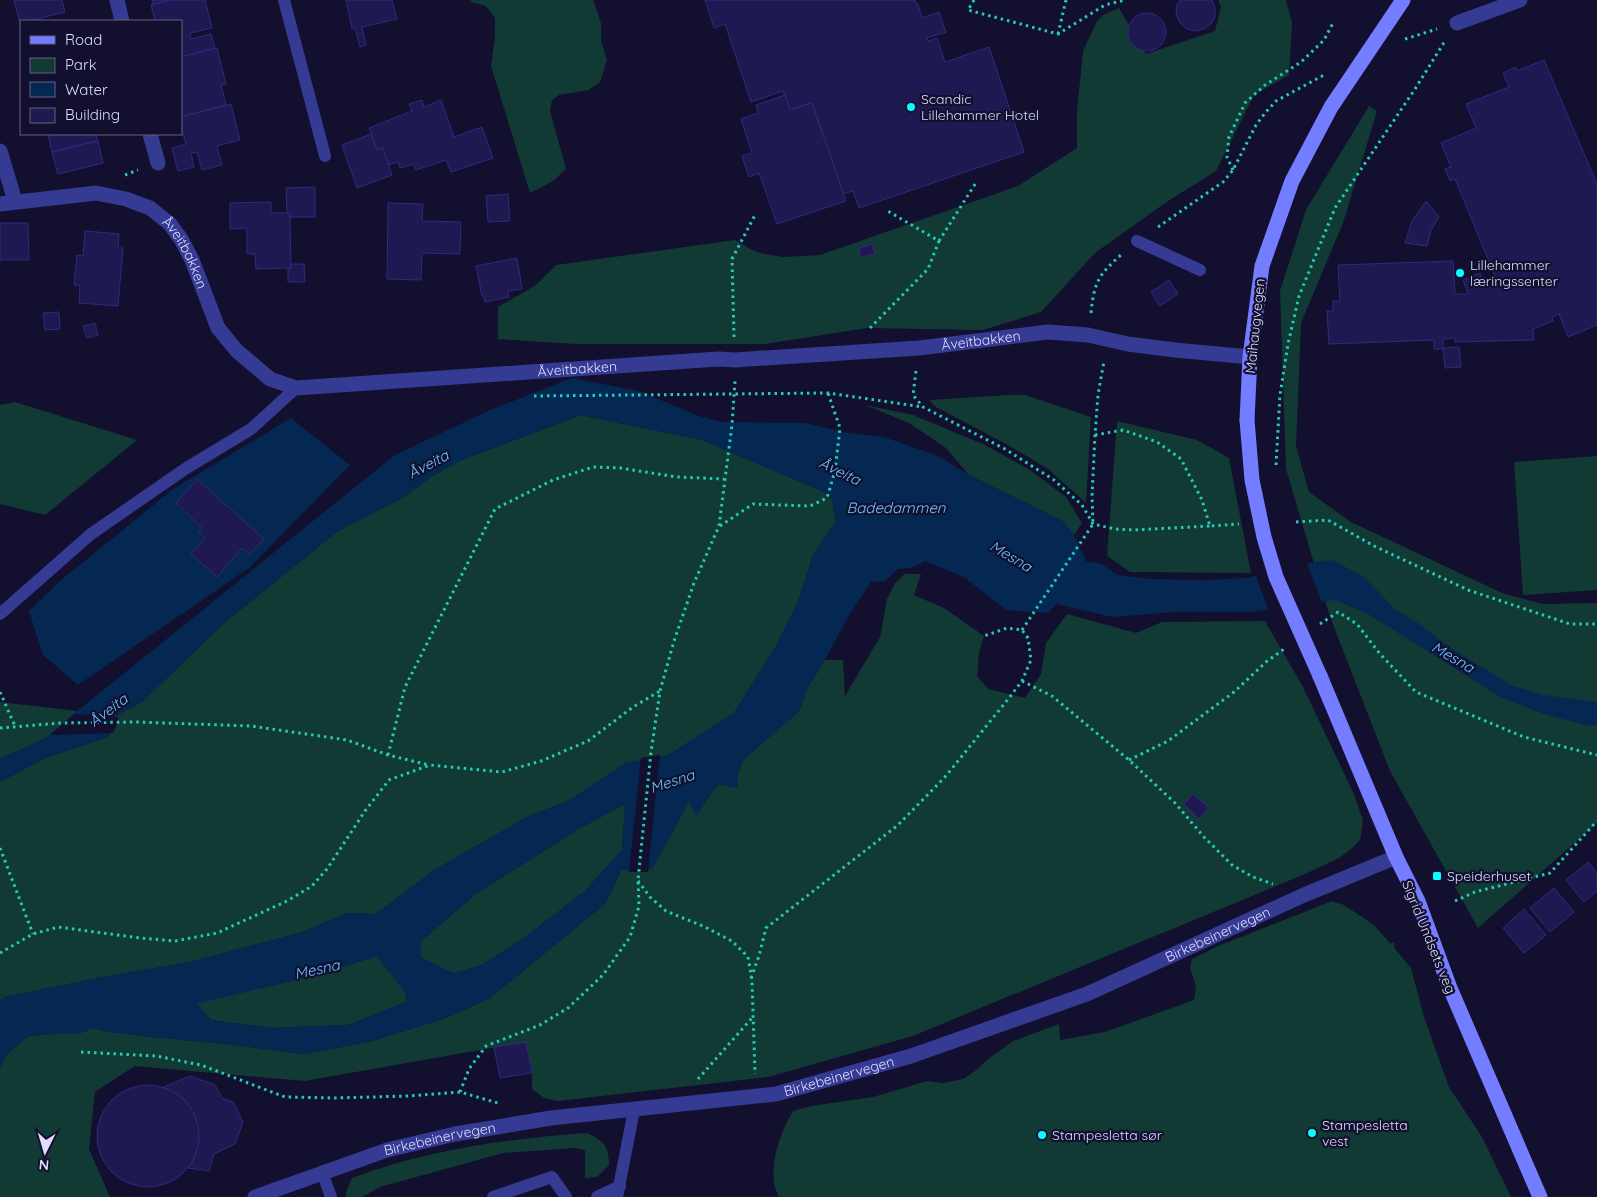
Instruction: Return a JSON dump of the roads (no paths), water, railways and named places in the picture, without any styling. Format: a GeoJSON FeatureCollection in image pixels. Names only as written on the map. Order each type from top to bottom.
{"type":"FeatureCollection","features":[{"type":"Feature","properties":{"kind":"street"},"geometry":{"type":"LineString","coordinates":[[117,0],[122,20]]}},
{"type":"Feature","properties":{"kind":"street","name":"Maihaugvegen"},"geometry":{"type":"LineString","coordinates":[[1320,676],[1276,577],[1264,537],[1252,480],[1248,420],[1250,357],[1262,266],[1292,181],[1331,107],[1403,0]]}},
{"type":"Feature","properties":{"kind":"street"},"geometry":{"type":"LineString","coordinates":[[1457,23],[1520,0]]}},
{"type":"Feature","properties":{"kind":"street"},"geometry":{"type":"LineString","coordinates":[[150,135],[158,163]]}},
{"type":"Feature","properties":{"kind":"street"},"geometry":{"type":"LineString","coordinates":[[0,151],[15,201]]}},
{"type":"Feature","properties":{"kind":"street","name":"Åveitbakken"},"geometry":{"type":"LineString","coordinates":[[0,204],[96,193],[126,199],[150,208],[170,224],[181,239],[192,260],[218,328],[236,351],[270,379],[296,388],[708,360],[735,360],[919,348],[1048,332],[1088,335],[1108,340],[1175,350],[1250,357]]}},
{"type":"Feature","properties":{"kind":"street","name":"Sigrid Undsets veg"},"geometry":{"type":"LineString","coordinates":[[1320,676],[1396,857],[1418,901],[1450,988],[1540,1197]]}},
{"type":"Feature","properties":{"kind":"street","name":"Birkebeinervegen"},"geometry":{"type":"LineString","coordinates":[[255,1197],[387,1150],[455,1134],[551,1118],[776,1094],[911,1056],[1087,994],[1304,895],[1396,857]]}},
{"type":"Feature","properties":{"kind":"lane"},"geometry":{"type":"LineString","coordinates":[[284,0],[325,156]]}},
{"type":"Feature","properties":{"kind":"lane"},"geometry":{"type":"LineString","coordinates":[[1137,241],[1200,270]]}},
{"type":"Feature","properties":{"kind":"lane"},"geometry":{"type":"LineString","coordinates":[[0,614],[91,534],[185,469],[251,429],[296,388]]}},
{"type":"Feature","properties":{"kind":"lane"},"geometry":{"type":"LineString","coordinates":[[597,1197],[618,1191],[634,1110]]}},
{"type":"Feature","properties":{"kind":"lane"},"geometry":{"type":"LineString","coordinates":[[322,1172],[331,1197]]}},
{"type":"Feature","properties":{"kind":"lane"},"geometry":{"type":"LineString","coordinates":[[493,1197],[552,1177],[566,1197]]}},
{"type":"Feature","properties":{"kind":"water"},"geometry":{"type":"Polygon","coordinates":[[[572,378],[639,391],[699,416],[722,422],[804,423],[848,433],[884,437],[938,456],[969,475],[1062,521],[1074,535],[1086,561],[1102,564],[1117,575],[1151,579],[1206,580],[1245,578],[1310,563],[1332,560],[1363,576],[1395,609],[1418,623],[1449,647],[1513,686],[1544,695],[1597,702],[1597,725],[1590,726],[1547,715],[1502,698],[1368,614],[1335,600],[1251,612],[1176,612],[1112,617],[1056,604],[1048,613],[1006,610],[964,577],[925,561],[911,568],[898,569],[885,581],[871,582],[849,615],[808,687],[799,711],[743,760],[738,774],[738,788],[718,784],[696,816],[689,802],[652,869],[621,870],[606,903],[490,998],[446,1018],[372,1041],[304,1054],[151,1037],[93,1028],[78,1034],[63,1033],[28,1036],[8,1053],[0,1067],[0,1001],[4,997],[190,962],[303,932],[347,913],[376,914],[436,869],[527,817],[570,800],[626,763],[667,756],[734,713],[776,646],[798,602],[813,555],[836,521],[832,500],[822,491],[702,440],[581,415],[459,461],[431,477],[404,497],[338,531],[224,623],[142,702],[119,714],[108,737],[45,758],[0,782],[0,759],[45,739],[77,711],[395,455],[490,410],[572,378]],[[625,804],[580,828],[477,893],[421,941],[421,957],[453,973],[482,965],[524,938],[585,891],[622,850],[625,804]],[[377,956],[316,975],[196,1004],[211,1020],[270,1028],[348,1025],[406,1002],[406,994],[377,956]]]}},
{"type":"Feature","properties":{"kind":"water"},"geometry":{"type":"Polygon","coordinates":[[[291,418],[350,465],[249,568],[78,685],[43,655],[29,611],[60,581],[173,489],[291,418]]]}},
{"type":"Feature","properties":{"kind":"place","name":"Scandic Lillehammer Hotel"},"geometry":{"type":"Point","coordinates":[911,107]}},
{"type":"Feature","properties":{"kind":"place","name":"Lillehammer læringssenter"},"geometry":{"type":"Point","coordinates":[1460,273]}},
{"type":"Feature","properties":{"kind":"place","name":"Speiderhuset"},"geometry":{"type":"Point","coordinates":[1437,876]}},
{"type":"Feature","properties":{"kind":"place","name":"Stampesletta vest"},"geometry":{"type":"Point","coordinates":[1312,1133]}},
{"type":"Feature","properties":{"kind":"place","name":"Stampesletta sør"},"geometry":{"type":"Point","coordinates":[1042,1135]}},
{"type":"Feature","properties":{"kind":"water label","name":"Åveita"},"geometry":{"type":"Point","coordinates":[428,464]}},
{"type":"Feature","properties":{"kind":"water label","name":"Åveita"},"geometry":{"type":"Point","coordinates":[840,471]}},
{"type":"Feature","properties":{"kind":"water label","name":"Badedammen"},"geometry":{"type":"Point","coordinates":[896,507]}},
{"type":"Feature","properties":{"kind":"water label","name":"Mesna"},"geometry":{"type":"Point","coordinates":[1011,556]}},
{"type":"Feature","properties":{"kind":"water label","name":"Mesna"},"geometry":{"type":"Point","coordinates":[1453,657]}},
{"type":"Feature","properties":{"kind":"water label","name":"Åveita"},"geometry":{"type":"Point","coordinates":[108,710]}},
{"type":"Feature","properties":{"kind":"water label","name":"Mesna"},"geometry":{"type":"Point","coordinates":[672,781]}},
{"type":"Feature","properties":{"kind":"water label","name":"Mesna"},"geometry":{"type":"Point","coordinates":[317,969]}}]}
